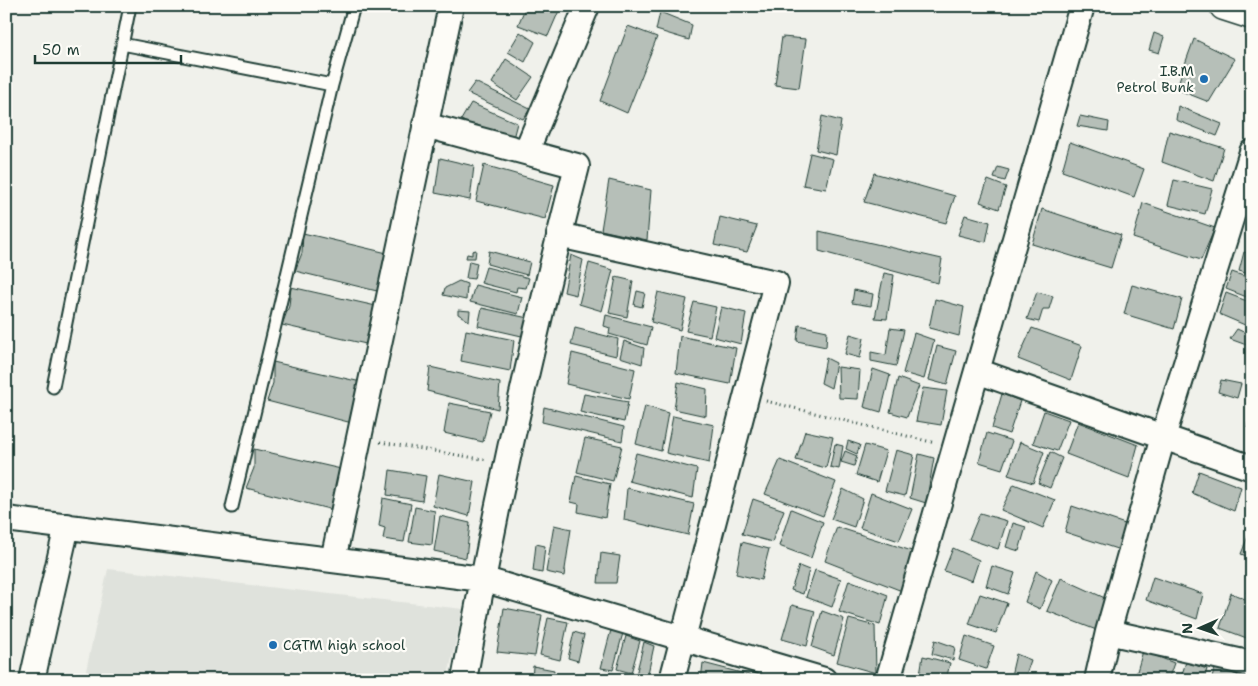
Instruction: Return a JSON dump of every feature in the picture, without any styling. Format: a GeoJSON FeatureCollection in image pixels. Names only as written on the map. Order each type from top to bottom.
{"type":"FeatureCollection","features":[{"type":"Feature","properties":{"kind":"main road"},"geometry":{"type":"LineString","coordinates":[[1224,6],[1252,14]]}},
{"type":"Feature","properties":{"kind":"street"},"geometry":{"type":"LineString","coordinates":[[333,560],[451,6]]}},
{"type":"Feature","properties":{"kind":"street"},"geometry":{"type":"LineString","coordinates":[[526,152],[587,6]]}},
{"type":"Feature","properties":{"kind":"street"},"geometry":{"type":"LineString","coordinates":[[888,680],[1082,6]]}},
{"type":"Feature","properties":{"kind":"street"},"geometry":{"type":"LineString","coordinates":[[426,125],[576,166],[482,579],[464,680]]}},
{"type":"Feature","properties":{"kind":"street"},"geometry":{"type":"LineString","coordinates":[[1097,680],[1108,632],[1163,437],[1252,152]]}},
{"type":"Feature","properties":{"kind":"street"},"geometry":{"type":"LineString","coordinates":[[559,235],[776,283],[672,680]]}},
{"type":"Feature","properties":{"kind":"street"},"geometry":{"type":"LineString","coordinates":[[977,371],[1252,468]]}},
{"type":"Feature","properties":{"kind":"street"},"geometry":{"type":"LineString","coordinates":[[6,519],[482,579],[824,680]]}},
{"type":"Feature","properties":{"kind":"street"},"geometry":{"type":"LineString","coordinates":[[32,680],[67,526]]}},
{"type":"Feature","properties":{"kind":"street"},"geometry":{"type":"LineString","coordinates":[[1108,632],[1252,664]]}},
{"type":"Feature","properties":{"kind":"lane"},"geometry":{"type":"LineString","coordinates":[[53,387],[130,6]]}},
{"type":"Feature","properties":{"kind":"lane"},"geometry":{"type":"LineString","coordinates":[[232,507],[332,85],[354,6]]}},
{"type":"Feature","properties":{"kind":"lane"},"geometry":{"type":"LineString","coordinates":[[122,44],[332,85]]}},
{"type":"Feature","properties":{"kind":"path"},"geometry":{"type":"LineString","coordinates":[[746,396],[954,448]]}},
{"type":"Feature","properties":{"kind":"path"},"geometry":{"type":"LineString","coordinates":[[359,438],[508,464]]}},
{"type":"Feature","properties":{"kind":"shaded area","name":"CGTM high school"},"geometry":{"type":"Polygon","coordinates":[[[108,569],[463,609],[447,680],[84,680],[108,569]]]}},
{"type":"Feature","properties":{"kind":"building"},"geometry":{"type":"Polygon","coordinates":[[[526,6],[561,6],[548,36],[518,25],[526,6]]]}},
{"type":"Feature","properties":{"kind":"building"},"geometry":{"type":"Polygon","coordinates":[[[661,6],[678,6],[677,10],[661,6]]]}},
{"type":"Feature","properties":{"kind":"building"},"geometry":{"type":"Polygon","coordinates":[[[660,12],[692,25],[689,40],[656,30],[660,12]]]}},
{"type":"Feature","properties":{"kind":"building"},"geometry":{"type":"Polygon","coordinates":[[[628,26],[657,37],[627,113],[600,101],[628,26]]]}},
{"type":"Feature","properties":{"kind":"building"},"geometry":{"type":"Polygon","coordinates":[[[520,32],[535,42],[525,62],[508,52],[520,32]]]}},
{"type":"Feature","properties":{"kind":"building"},"geometry":{"type":"Polygon","coordinates":[[[1154,33],[1164,37],[1159,53],[1149,50],[1154,33]]]}},
{"type":"Feature","properties":{"kind":"building"},"geometry":{"type":"Polygon","coordinates":[[[782,37],[806,39],[799,88],[775,85],[782,37]]]}},
{"type":"Feature","properties":{"kind":"building"},"geometry":{"type":"Polygon","coordinates":[[[1194,39],[1235,59],[1209,102],[1176,89],[1194,39]]]}},
{"type":"Feature","properties":{"kind":"building"},"geometry":{"type":"Polygon","coordinates":[[[506,59],[533,77],[517,100],[492,83],[506,59]]]}},
{"type":"Feature","properties":{"kind":"building"},"geometry":{"type":"Polygon","coordinates":[[[475,82],[530,109],[523,119],[467,93],[475,82]]]}},
{"type":"Feature","properties":{"kind":"building"},"geometry":{"type":"Polygon","coordinates":[[[471,103],[517,123],[512,142],[461,120],[471,103]]]}},
{"type":"Feature","properties":{"kind":"building"},"geometry":{"type":"Polygon","coordinates":[[[1178,106],[1222,124],[1217,136],[1176,120],[1178,106]]]}},
{"type":"Feature","properties":{"kind":"building"},"geometry":{"type":"Polygon","coordinates":[[[822,116],[841,121],[836,155],[816,150],[822,116]]]}},
{"type":"Feature","properties":{"kind":"building"},"geometry":{"type":"Polygon","coordinates":[[[1080,116],[1109,122],[1108,131],[1077,126],[1080,116]]]}},
{"type":"Feature","properties":{"kind":"building"},"geometry":{"type":"Polygon","coordinates":[[[1169,131],[1224,148],[1214,181],[1162,162],[1169,131]]]}},
{"type":"Feature","properties":{"kind":"building"},"geometry":{"type":"Polygon","coordinates":[[[1070,142],[1144,169],[1134,197],[1062,171],[1070,142]]]}},
{"type":"Feature","properties":{"kind":"building"},"geometry":{"type":"Polygon","coordinates":[[[810,153],[833,159],[826,189],[803,185],[810,153]]]}},
{"type":"Feature","properties":{"kind":"building"},"geometry":{"type":"Polygon","coordinates":[[[440,158],[474,166],[470,200],[435,193],[440,158]]]}},
{"type":"Feature","properties":{"kind":"building"},"geometry":{"type":"Polygon","coordinates":[[[484,165],[554,185],[545,219],[476,201],[484,165]]]}},
{"type":"Feature","properties":{"kind":"building"},"geometry":{"type":"Polygon","coordinates":[[[998,167],[1009,170],[1005,181],[994,178],[998,167]]]}},
{"type":"Feature","properties":{"kind":"building"},"geometry":{"type":"Polygon","coordinates":[[[874,173],[955,196],[946,223],[864,202],[874,173]]]}},
{"type":"Feature","properties":{"kind":"building"},"geometry":{"type":"Polygon","coordinates":[[[609,180],[651,190],[647,240],[601,230],[609,180]]]}},
{"type":"Feature","properties":{"kind":"building"},"geometry":{"type":"Polygon","coordinates":[[[988,180],[1006,187],[999,209],[980,202],[988,180]]]}},
{"type":"Feature","properties":{"kind":"building"},"geometry":{"type":"Polygon","coordinates":[[[1174,180],[1212,189],[1205,214],[1168,205],[1174,180]]]}},
{"type":"Feature","properties":{"kind":"building"},"geometry":{"type":"Polygon","coordinates":[[[1143,203],[1215,228],[1201,260],[1133,238],[1143,203]]]}},
{"type":"Feature","properties":{"kind":"building"},"geometry":{"type":"Polygon","coordinates":[[[1042,209],[1121,235],[1111,268],[1032,244],[1042,209]]]}},
{"type":"Feature","properties":{"kind":"building"},"geometry":{"type":"Polygon","coordinates":[[[965,215],[990,222],[986,242],[958,235],[965,215]]]}},
{"type":"Feature","properties":{"kind":"building"},"geometry":{"type":"Polygon","coordinates":[[[720,217],[757,226],[747,252],[714,245],[720,217]]]}},
{"type":"Feature","properties":{"kind":"building"},"geometry":{"type":"Polygon","coordinates":[[[819,231],[942,259],[938,283],[819,251],[819,231]]]}},
{"type":"Feature","properties":{"kind":"building"},"geometry":{"type":"Polygon","coordinates":[[[303,233],[387,253],[385,273],[377,291],[295,271],[302,253],[303,233]]]}},
{"type":"Feature","properties":{"kind":"building"},"geometry":{"type":"Polygon","coordinates":[[[476,250],[475,258],[466,258],[467,254],[472,255],[472,251],[476,250]]]}},
{"type":"Feature","properties":{"kind":"building"},"geometry":{"type":"Polygon","coordinates":[[[489,251],[530,262],[527,275],[487,264],[489,251]]]}},
{"type":"Feature","properties":{"kind":"building"},"geometry":{"type":"Polygon","coordinates":[[[1244,252],[1252,254],[1252,275],[1239,271],[1244,252]]]}},
{"type":"Feature","properties":{"kind":"building"},"geometry":{"type":"Polygon","coordinates":[[[571,255],[583,260],[576,295],[564,292],[571,255]]]}},
{"type":"Feature","properties":{"kind":"building"},"geometry":{"type":"Polygon","coordinates":[[[469,261],[477,263],[474,279],[466,278],[469,261]]]}},
{"type":"Feature","properties":{"kind":"building"},"geometry":{"type":"Polygon","coordinates":[[[589,263],[613,270],[602,311],[579,304],[589,263]]]}},
{"type":"Feature","properties":{"kind":"building"},"geometry":{"type":"Polygon","coordinates":[[[486,267],[529,278],[526,288],[517,287],[516,292],[481,283],[486,267]]]}},
{"type":"Feature","properties":{"kind":"building"},"geometry":{"type":"Polygon","coordinates":[[[1232,272],[1252,279],[1252,299],[1226,289],[1232,272]]]}},
{"type":"Feature","properties":{"kind":"building"},"geometry":{"type":"Polygon","coordinates":[[[884,273],[894,275],[887,319],[875,318],[884,273]]]}},
{"type":"Feature","properties":{"kind":"building"},"geometry":{"type":"Polygon","coordinates":[[[616,277],[633,281],[627,317],[609,313],[616,277]]]}},
{"type":"Feature","properties":{"kind":"building"},"geometry":{"type":"Polygon","coordinates":[[[459,281],[467,284],[466,300],[443,295],[445,288],[459,281]]]}},
{"type":"Feature","properties":{"kind":"building"},"geometry":{"type":"Polygon","coordinates":[[[475,285],[522,297],[518,314],[470,302],[475,285]]]}},
{"type":"Feature","properties":{"kind":"building"},"geometry":{"type":"Polygon","coordinates":[[[1132,285],[1182,299],[1174,329],[1124,314],[1132,285]]]}},
{"type":"Feature","properties":{"kind":"building"},"geometry":{"type":"Polygon","coordinates":[[[291,287],[376,306],[366,344],[282,325],[289,306],[291,287]]]}},
{"type":"Feature","properties":{"kind":"building"},"geometry":{"type":"Polygon","coordinates":[[[854,290],[873,294],[871,306],[852,303],[854,290]]]}},
{"type":"Feature","properties":{"kind":"building"},"geometry":{"type":"Polygon","coordinates":[[[637,291],[645,293],[642,307],[634,305],[637,291]]]}},
{"type":"Feature","properties":{"kind":"building"},"geometry":{"type":"Polygon","coordinates":[[[658,292],[687,299],[680,330],[651,322],[658,292]]]}},
{"type":"Feature","properties":{"kind":"building"},"geometry":{"type":"Polygon","coordinates":[[[1037,292],[1053,296],[1049,309],[1043,309],[1039,322],[1027,319],[1037,292]]]}},
{"type":"Feature","properties":{"kind":"building"},"geometry":{"type":"Polygon","coordinates":[[[1226,293],[1252,303],[1252,328],[1219,314],[1226,293]]]}},
{"type":"Feature","properties":{"kind":"building"},"geometry":{"type":"Polygon","coordinates":[[[935,299],[964,307],[959,336],[929,328],[935,299]]]}},
{"type":"Feature","properties":{"kind":"building"},"geometry":{"type":"Polygon","coordinates":[[[694,302],[716,307],[710,336],[686,331],[694,302]]]}},
{"type":"Feature","properties":{"kind":"building"},"geometry":{"type":"Polygon","coordinates":[[[721,307],[746,313],[741,344],[714,337],[721,307]]]}},
{"type":"Feature","properties":{"kind":"building"},"geometry":{"type":"Polygon","coordinates":[[[482,308],[528,318],[526,337],[478,326],[482,308]]]}},
{"type":"Feature","properties":{"kind":"building"},"geometry":{"type":"Polygon","coordinates":[[[458,310],[470,311],[469,321],[458,314],[458,310]]]}},
{"type":"Feature","properties":{"kind":"building"},"geometry":{"type":"Polygon","coordinates":[[[606,315],[651,327],[647,345],[609,334],[610,328],[604,326],[606,315]]]}},
{"type":"Feature","properties":{"kind":"building"},"geometry":{"type":"Polygon","coordinates":[[[799,325],[827,331],[826,347],[797,341],[799,325]]]}},
{"type":"Feature","properties":{"kind":"building"},"geometry":{"type":"Polygon","coordinates":[[[575,328],[618,339],[616,356],[571,345],[575,328]]]}},
{"type":"Feature","properties":{"kind":"building"},"geometry":{"type":"Polygon","coordinates":[[[890,328],[904,330],[896,366],[871,361],[871,352],[886,355],[890,328]]]}},
{"type":"Feature","properties":{"kind":"building"},"geometry":{"type":"Polygon","coordinates":[[[1032,328],[1082,346],[1071,380],[1018,359],[1032,328]]]}},
{"type":"Feature","properties":{"kind":"building"},"geometry":{"type":"Polygon","coordinates":[[[1237,329],[1252,336],[1252,347],[1230,339],[1237,329]]]}},
{"type":"Feature","properties":{"kind":"building"},"geometry":{"type":"Polygon","coordinates":[[[466,330],[514,340],[510,371],[461,361],[466,330]]]}},
{"type":"Feature","properties":{"kind":"building"},"geometry":{"type":"Polygon","coordinates":[[[914,333],[934,340],[924,379],[903,373],[914,333]]]}},
{"type":"Feature","properties":{"kind":"building"},"geometry":{"type":"Polygon","coordinates":[[[850,334],[864,338],[860,358],[845,354],[850,334]]]}},
{"type":"Feature","properties":{"kind":"building"},"geometry":{"type":"Polygon","coordinates":[[[680,336],[736,348],[730,384],[676,373],[680,336]]]}},
{"type":"Feature","properties":{"kind":"building"},"geometry":{"type":"Polygon","coordinates":[[[624,341],[644,348],[642,364],[620,357],[624,341]]]}},
{"type":"Feature","properties":{"kind":"building"},"geometry":{"type":"Polygon","coordinates":[[[937,346],[956,351],[947,385],[929,380],[937,346]]]}},
{"type":"Feature","properties":{"kind":"building"},"geometry":{"type":"Polygon","coordinates":[[[572,353],[635,369],[629,399],[566,384],[572,353]]]}},
{"type":"Feature","properties":{"kind":"building"},"geometry":{"type":"Polygon","coordinates":[[[826,358],[836,363],[831,388],[821,383],[826,358]]]}},
{"type":"Feature","properties":{"kind":"building"},"geometry":{"type":"Polygon","coordinates":[[[273,362],[361,382],[352,423],[267,401],[273,383],[273,362]]]}},
{"type":"Feature","properties":{"kind":"building"},"geometry":{"type":"Polygon","coordinates":[[[430,367],[500,383],[498,409],[427,391],[430,367]]]}},
{"type":"Feature","properties":{"kind":"building"},"geometry":{"type":"Polygon","coordinates":[[[838,367],[860,370],[858,399],[839,398],[838,367]]]}},
{"type":"Feature","properties":{"kind":"building"},"geometry":{"type":"Polygon","coordinates":[[[873,369],[890,375],[881,412],[864,407],[873,369]]]}},
{"type":"Feature","properties":{"kind":"building"},"geometry":{"type":"Polygon","coordinates":[[[898,378],[919,386],[907,417],[890,412],[898,378]]]}},
{"type":"Feature","properties":{"kind":"building"},"geometry":{"type":"Polygon","coordinates":[[[1221,380],[1241,384],[1237,398],[1218,392],[1221,380]]]}},
{"type":"Feature","properties":{"kind":"building"},"geometry":{"type":"Polygon","coordinates":[[[678,382],[707,389],[706,416],[674,409],[678,382]]]}},
{"type":"Feature","properties":{"kind":"building"},"geometry":{"type":"Polygon","coordinates":[[[923,388],[947,391],[941,425],[916,421],[923,388]]]}},
{"type":"Feature","properties":{"kind":"building"},"geometry":{"type":"Polygon","coordinates":[[[584,394],[628,402],[624,422],[580,412],[584,394]]]}},
{"type":"Feature","properties":{"kind":"building"},"geometry":{"type":"Polygon","coordinates":[[[1002,394],[1020,401],[1009,434],[992,428],[1002,394]]]}},
{"type":"Feature","properties":{"kind":"building"},"geometry":{"type":"Polygon","coordinates":[[[449,403],[490,411],[483,442],[444,433],[449,403]]]}},
{"type":"Feature","properties":{"kind":"building"},"geometry":{"type":"Polygon","coordinates":[[[645,406],[668,413],[661,451],[636,444],[645,406]]]}},
{"type":"Feature","properties":{"kind":"building"},"geometry":{"type":"Polygon","coordinates":[[[544,407],[624,427],[622,441],[542,422],[544,407]]]}},
{"type":"Feature","properties":{"kind":"building"},"geometry":{"type":"Polygon","coordinates":[[[1252,409],[1252,429],[1247,427],[1252,409]]]}},
{"type":"Feature","properties":{"kind":"building"},"geometry":{"type":"Polygon","coordinates":[[[1044,411],[1069,420],[1057,451],[1033,443],[1044,411]]]}},
{"type":"Feature","properties":{"kind":"building"},"geometry":{"type":"Polygon","coordinates":[[[673,416],[714,425],[709,463],[666,453],[673,416]]]}},
{"type":"Feature","properties":{"kind":"building"},"geometry":{"type":"Polygon","coordinates":[[[1078,422],[1138,445],[1129,478],[1066,454],[1078,422]]]}},
{"type":"Feature","properties":{"kind":"building"},"geometry":{"type":"Polygon","coordinates":[[[805,431],[833,437],[826,468],[796,460],[805,431]]]}},
{"type":"Feature","properties":{"kind":"building"},"geometry":{"type":"Polygon","coordinates":[[[987,433],[1012,441],[1002,469],[979,462],[987,433]]]}},
{"type":"Feature","properties":{"kind":"building"},"geometry":{"type":"Polygon","coordinates":[[[585,438],[622,446],[613,481],[577,472],[585,438]]]}},
{"type":"Feature","properties":{"kind":"building"},"geometry":{"type":"Polygon","coordinates":[[[848,441],[860,445],[857,454],[846,449],[848,441]]]}},
{"type":"Feature","properties":{"kind":"building"},"geometry":{"type":"Polygon","coordinates":[[[1020,442],[1044,452],[1033,483],[1008,475],[1020,442]]]}},
{"type":"Feature","properties":{"kind":"building"},"geometry":{"type":"Polygon","coordinates":[[[835,444],[843,446],[839,469],[830,467],[835,444]]]}},
{"type":"Feature","properties":{"kind":"building"},"geometry":{"type":"Polygon","coordinates":[[[865,445],[886,451],[877,482],[856,475],[865,445]]]}},
{"type":"Feature","properties":{"kind":"building"},"geometry":{"type":"Polygon","coordinates":[[[254,449],[341,469],[333,510],[246,488],[254,468],[254,449]]]}},
{"type":"Feature","properties":{"kind":"building"},"geometry":{"type":"Polygon","coordinates":[[[896,450],[914,455],[905,496],[885,491],[896,450]]]}},
{"type":"Feature","properties":{"kind":"building"},"geometry":{"type":"Polygon","coordinates":[[[845,451],[857,456],[854,466],[841,462],[845,451]]]}},
{"type":"Feature","properties":{"kind":"building"},"geometry":{"type":"Polygon","coordinates":[[[1050,452],[1062,458],[1050,488],[1038,483],[1050,452]]]}},
{"type":"Feature","properties":{"kind":"building"},"geometry":{"type":"Polygon","coordinates":[[[636,453],[697,469],[693,498],[629,481],[636,453]]]}},
{"type":"Feature","properties":{"kind":"building"},"geometry":{"type":"Polygon","coordinates":[[[919,454],[934,458],[926,503],[910,498],[919,454]]]}},
{"type":"Feature","properties":{"kind":"building"},"geometry":{"type":"Polygon","coordinates":[[[780,460],[836,482],[823,516],[765,494],[780,460]]]}},
{"type":"Feature","properties":{"kind":"building"},"geometry":{"type":"Polygon","coordinates":[[[390,470],[426,476],[422,501],[387,495],[390,470]]]}},
{"type":"Feature","properties":{"kind":"building"},"geometry":{"type":"Polygon","coordinates":[[[1199,471],[1241,487],[1234,511],[1192,493],[1199,471]]]}},
{"type":"Feature","properties":{"kind":"building"},"geometry":{"type":"Polygon","coordinates":[[[439,474],[475,482],[469,516],[433,506],[439,474]]]}},
{"type":"Feature","properties":{"kind":"building"},"geometry":{"type":"Polygon","coordinates":[[[576,476],[610,484],[605,518],[578,512],[579,504],[571,502],[576,476]]]}},
{"type":"Feature","properties":{"kind":"building"},"geometry":{"type":"Polygon","coordinates":[[[1014,484],[1055,500],[1043,528],[1001,510],[1014,484]]]}},
{"type":"Feature","properties":{"kind":"building"},"geometry":{"type":"Polygon","coordinates":[[[627,488],[694,504],[688,535],[624,520],[627,488]]]}},
{"type":"Feature","properties":{"kind":"building"},"geometry":{"type":"Polygon","coordinates":[[[843,489],[863,499],[854,527],[831,519],[843,489]]]}},
{"type":"Feature","properties":{"kind":"building"},"geometry":{"type":"Polygon","coordinates":[[[871,493],[912,509],[899,541],[860,528],[871,493]]]}},
{"type":"Feature","properties":{"kind":"building"},"geometry":{"type":"Polygon","coordinates":[[[383,498],[411,504],[404,542],[383,539],[385,528],[379,526],[383,498]]]}},
{"type":"Feature","properties":{"kind":"building"},"geometry":{"type":"Polygon","coordinates":[[[753,499],[784,510],[772,542],[742,534],[753,499]]]}},
{"type":"Feature","properties":{"kind":"building"},"geometry":{"type":"Polygon","coordinates":[[[1072,506],[1125,524],[1120,550],[1065,532],[1072,506]]]}},
{"type":"Feature","properties":{"kind":"building"},"geometry":{"type":"Polygon","coordinates":[[[415,507],[435,511],[432,545],[409,542],[415,507]]]}},
{"type":"Feature","properties":{"kind":"building"},"geometry":{"type":"Polygon","coordinates":[[[791,509],[823,522],[811,558],[779,546],[791,509]]]}},
{"type":"Feature","properties":{"kind":"building"},"geometry":{"type":"Polygon","coordinates":[[[980,513],[1007,521],[998,549],[969,539],[980,513]]]}},
{"type":"Feature","properties":{"kind":"building"},"geometry":{"type":"Polygon","coordinates":[[[440,516],[470,523],[466,558],[434,551],[440,516]]]}},
{"type":"Feature","properties":{"kind":"building"},"geometry":{"type":"Polygon","coordinates":[[[1013,523],[1026,527],[1019,551],[1006,547],[1013,523]]]}},
{"type":"Feature","properties":{"kind":"building"},"geometry":{"type":"Polygon","coordinates":[[[554,525],[571,529],[564,576],[546,572],[554,525]]]}},
{"type":"Feature","properties":{"kind":"building"},"geometry":{"type":"Polygon","coordinates":[[[1252,526],[1252,558],[1241,554],[1252,526]]]}},
{"type":"Feature","properties":{"kind":"building"},"geometry":{"type":"Polygon","coordinates":[[[837,527],[915,552],[902,591],[825,561],[837,527]]]}},
{"type":"Feature","properties":{"kind":"building"},"geometry":{"type":"Polygon","coordinates":[[[742,542],[769,549],[761,580],[736,574],[742,542]]]}},
{"type":"Feature","properties":{"kind":"building"},"geometry":{"type":"Polygon","coordinates":[[[536,544],[545,546],[542,573],[533,571],[536,544]]]}},
{"type":"Feature","properties":{"kind":"building"},"geometry":{"type":"Polygon","coordinates":[[[953,548],[979,560],[972,581],[944,571],[953,548]]]}},
{"type":"Feature","properties":{"kind":"building"},"geometry":{"type":"Polygon","coordinates":[[[601,553],[620,556],[616,583],[598,583],[601,553]]]}},
{"type":"Feature","properties":{"kind":"building"},"geometry":{"type":"Polygon","coordinates":[[[799,566],[809,570],[803,594],[791,590],[799,566]]]}},
{"type":"Feature","properties":{"kind":"building"},"geometry":{"type":"Polygon","coordinates":[[[992,566],[1015,573],[1008,594],[986,586],[992,566]]]}},
{"type":"Feature","properties":{"kind":"building"},"geometry":{"type":"Polygon","coordinates":[[[815,570],[841,579],[832,607],[806,597],[815,570]]]}},
{"type":"Feature","properties":{"kind":"building"},"geometry":{"type":"Polygon","coordinates":[[[1036,571],[1052,580],[1040,609],[1025,602],[1036,571]]]}},
{"type":"Feature","properties":{"kind":"building"},"geometry":{"type":"Polygon","coordinates":[[[1252,576],[1252,595],[1246,593],[1252,576]]]}},
{"type":"Feature","properties":{"kind":"building"},"geometry":{"type":"Polygon","coordinates":[[[1153,577],[1203,594],[1197,619],[1146,600],[1153,577]]]}},
{"type":"Feature","properties":{"kind":"building"},"geometry":{"type":"Polygon","coordinates":[[[1061,578],[1107,599],[1099,631],[1047,611],[1061,578]]]}},
{"type":"Feature","properties":{"kind":"building"},"geometry":{"type":"Polygon","coordinates":[[[849,580],[888,595],[880,625],[839,612],[849,580]]]}},
{"type":"Feature","properties":{"kind":"building"},"geometry":{"type":"Polygon","coordinates":[[[1231,593],[1252,602],[1252,640],[1220,628],[1231,593]]]}},
{"type":"Feature","properties":{"kind":"building"},"geometry":{"type":"Polygon","coordinates":[[[980,594],[1007,603],[996,633],[969,624],[980,594]]]}},
{"type":"Feature","properties":{"kind":"building"},"geometry":{"type":"Polygon","coordinates":[[[792,605],[815,611],[807,646],[782,639],[792,605]]]}},
{"type":"Feature","properties":{"kind":"building"},"geometry":{"type":"Polygon","coordinates":[[[504,608],[542,615],[535,656],[497,652],[504,608]]]}},
{"type":"Feature","properties":{"kind":"building"},"geometry":{"type":"Polygon","coordinates":[[[822,611],[844,619],[834,655],[812,647],[822,611]]]}},
{"type":"Feature","properties":{"kind":"building"},"geometry":{"type":"Polygon","coordinates":[[[548,618],[568,622],[560,660],[540,655],[548,618]]]}},
{"type":"Feature","properties":{"kind":"building"},"geometry":{"type":"Polygon","coordinates":[[[849,619],[875,626],[876,673],[837,662],[849,619]]]}},
{"type":"Feature","properties":{"kind":"building"},"geometry":{"type":"Polygon","coordinates":[[[611,630],[623,633],[613,670],[601,668],[611,630]]]}},
{"type":"Feature","properties":{"kind":"building"},"geometry":{"type":"Polygon","coordinates":[[[574,632],[584,635],[578,661],[568,658],[574,632]]]}},
{"type":"Feature","properties":{"kind":"building"},"geometry":{"type":"Polygon","coordinates":[[[626,636],[640,641],[631,673],[617,669],[626,636]]]}},
{"type":"Feature","properties":{"kind":"building"},"geometry":{"type":"Polygon","coordinates":[[[966,636],[994,646],[986,669],[959,660],[966,636]]]}},
{"type":"Feature","properties":{"kind":"building"},"geometry":{"type":"Polygon","coordinates":[[[935,640],[955,647],[953,660],[932,654],[935,640]]]}},
{"type":"Feature","properties":{"kind":"building"},"geometry":{"type":"Polygon","coordinates":[[[644,642],[654,646],[647,678],[636,675],[644,642]]]}},
{"type":"Feature","properties":{"kind":"building"},"geometry":{"type":"Polygon","coordinates":[[[1143,651],[1174,663],[1168,680],[1141,680],[1135,678],[1143,651]]]}},
{"type":"Feature","properties":{"kind":"building"},"geometry":{"type":"Polygon","coordinates":[[[1016,654],[1031,660],[1024,680],[1010,680],[1016,654]]]}},
{"type":"Feature","properties":{"kind":"building"},"geometry":{"type":"Polygon","coordinates":[[[923,656],[950,663],[946,680],[919,680],[923,656]]]}},
{"type":"Feature","properties":{"kind":"building"},"geometry":{"type":"Polygon","coordinates":[[[1186,662],[1207,669],[1204,680],[1180,680],[1186,662]]]}},
{"type":"Feature","properties":{"kind":"building"},"geometry":{"type":"Polygon","coordinates":[[[703,663],[761,678],[761,680],[701,680],[703,663]]]}},
{"type":"Feature","properties":{"kind":"building"},"geometry":{"type":"Polygon","coordinates":[[[533,666],[554,670],[553,680],[532,680],[533,666]]]}},
{"type":"Feature","properties":{"kind":"building"},"geometry":{"type":"Polygon","coordinates":[[[1216,666],[1241,677],[1240,680],[1211,680],[1216,666]]]}},
{"type":"Feature","properties":{"kind":"place","name":"I.B.M Petrol Bunk"},"geometry":{"type":"Point","coordinates":[1204,79]}},
{"type":"Feature","properties":{"kind":"place","name":"CGTM high school"},"geometry":{"type":"Point","coordinates":[273,645]}}]}
